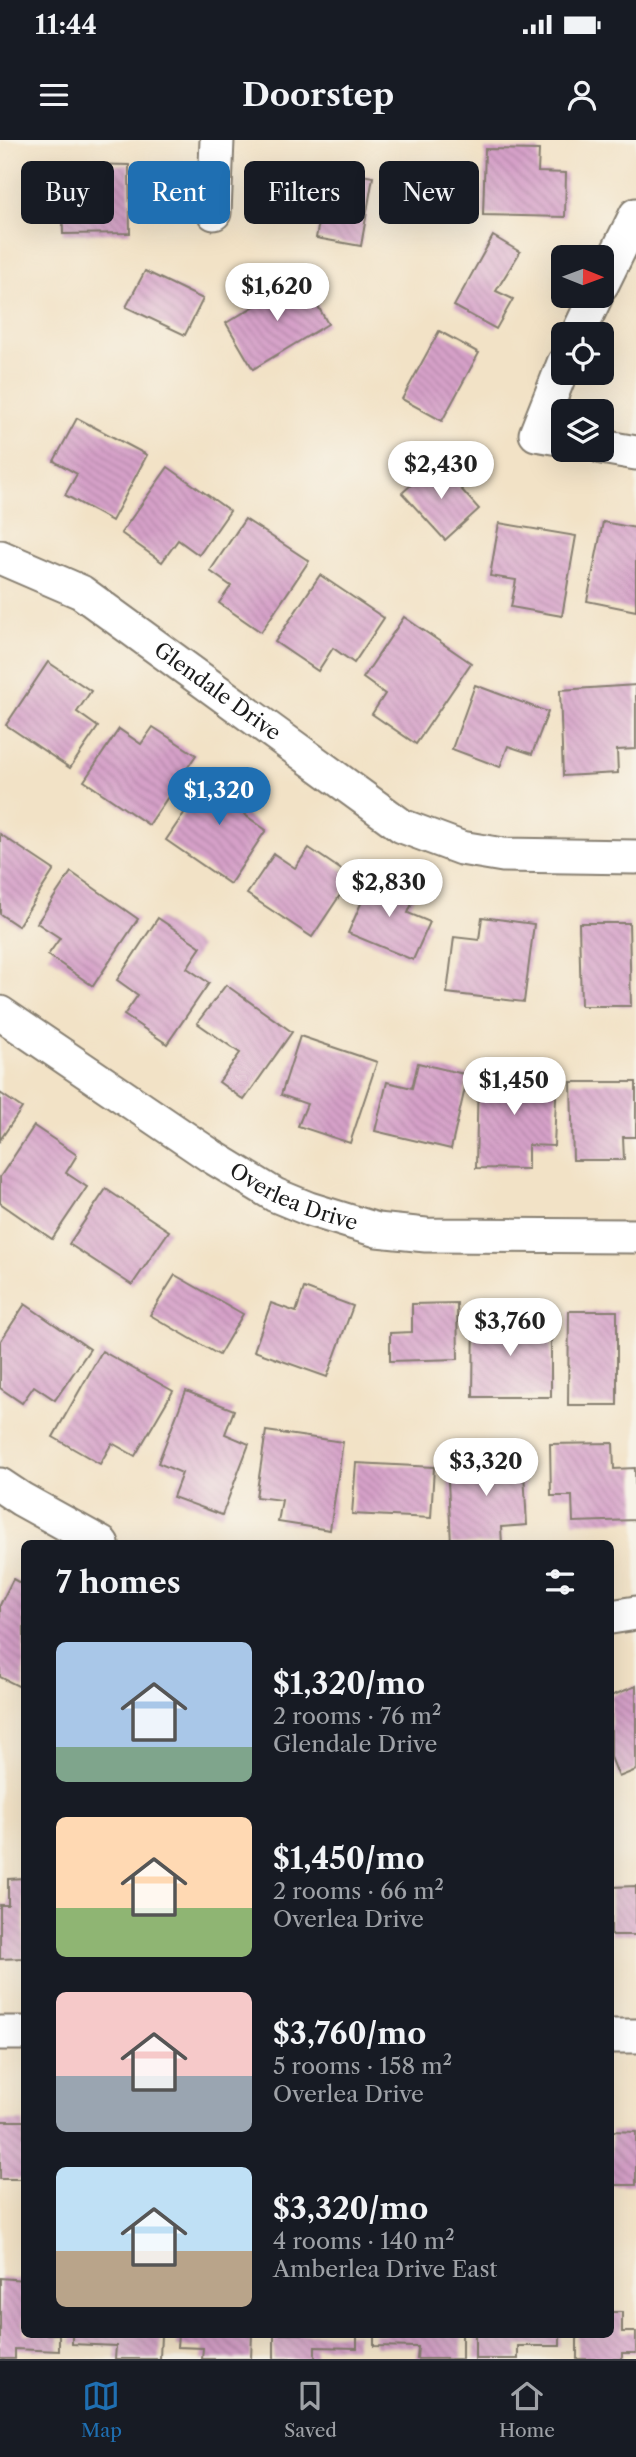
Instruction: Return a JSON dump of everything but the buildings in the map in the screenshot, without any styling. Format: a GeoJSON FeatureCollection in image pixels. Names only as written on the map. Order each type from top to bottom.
{"type":"FeatureCollection","features":[{"type":"Feature","properties":{"kind":"street"},"geometry":{"type":"LineString","coordinates":[[216,161],[217,140]]}},
{"type":"Feature","properties":{"kind":"street"},"geometry":{"type":"LineString","coordinates":[[614,260],[636,215]]}},
{"type":"Feature","properties":{"kind":"street"},"geometry":{"type":"LineString","coordinates":[[551,437],[536,434],[555,385]]}},
{"type":"Feature","properties":{"kind":"street"},"geometry":{"type":"LineString","coordinates":[[614,449],[636,453]]}},
{"type":"Feature","properties":{"kind":"street","name":"Glendale Drive"},"geometry":{"type":"LineString","coordinates":[[0,557],[81,592],[402,826],[461,848],[503,855],[636,857]]}},
{"type":"Feature","properties":{"kind":"street","name":"Overlea Drive"},"geometry":{"type":"LineString","coordinates":[[0,1013],[211,1156],[275,1195],[309,1209],[377,1230],[426,1235],[636,1236]]}},
{"type":"Feature","properties":{"kind":"street"},"geometry":{"type":"LineString","coordinates":[[0,1485],[95,1540]]}},
{"type":"Feature","properties":{"kind":"street"},"geometry":{"type":"LineString","coordinates":[[614,1617],[636,1613]]}},
{"type":"Feature","properties":{"kind":"street"},"geometry":{"type":"LineString","coordinates":[[0,2033],[21,2033]]}},
{"type":"Feature","properties":{"kind":"street"},"geometry":{"type":"LineString","coordinates":[[614,2036],[636,2036]]}}]}
